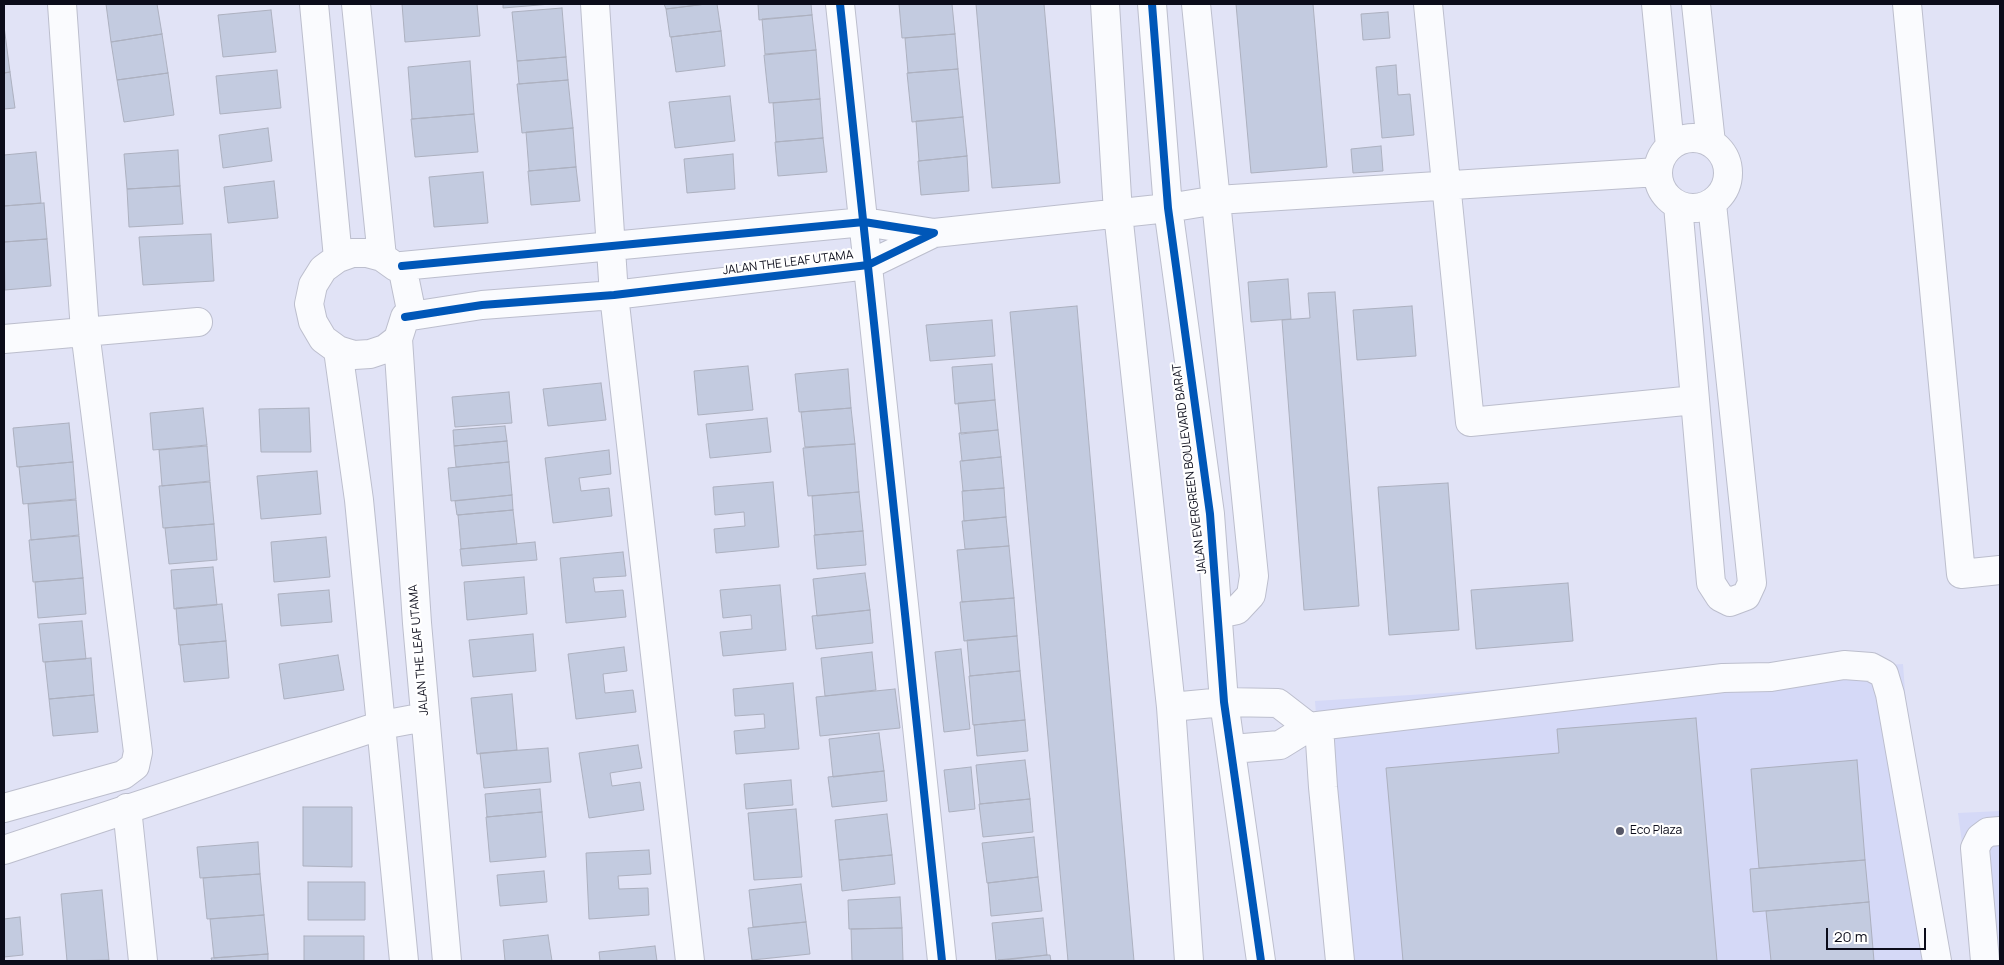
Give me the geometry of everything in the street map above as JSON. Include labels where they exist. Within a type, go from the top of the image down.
[{"type":"street","points":[[4,808],[123,775],[136,766],[138,752],[85,331],[62,4]]},
{"type":"street","points":[[314,4],[338,258]]},
{"type":"street","points":[[356,4],[392,262],[411,310],[401,328],[385,349],[370,354],[354,355],[338,350],[323,338],[313,322],[309,304],[313,285],[323,269],[338,258],[352,253],[367,253],[392,262]]},
{"type":"street","points":[[594,4],[614,295],[690,961]]},
{"type":"street","points":[[840,4],[942,961]]},
{"type":"street","points":[[1105,4],[1118,213],[1171,707],[1189,961]]},
{"type":"street","name":"JALAN EVERGREEN BOULEVARD BARAT","points":[[1152,4],[1168,208],[1210,514],[1224,702],[1261,961]]},
{"type":"street","points":[[1196,4],[1254,576],[1251,595],[1237,610],[1218,614]]},
{"type":"street","points":[[1428,4],[1470,422],[1695,400]]},
{"type":"street","points":[[1656,4],[1670,146]]},
{"type":"street","points":[[1696,4],[1712,142]]},
{"type":"street","points":[[1907,4],[1961,574],[2000,570]]},
{"type":"street","points":[[1698,138],[1712,142],[1722,152],[1728,166],[1728,181],[1723,194],[1712,204],[1695,208],[1678,205],[1667,197],[1660,186],[1658,172],[1661,158],[1670,146],[1683,139],[1698,138]]},
{"type":"street","name":"JALAN THE LEAF UTAMA","points":[[392,262],[610,246],[864,222],[934,233],[1168,208],[1217,200],[1658,172]]},
{"type":"street","points":[[1678,205],[1711,583],[1720,597],[1730,602],[1746,596],[1752,583],[1712,204]]},
{"type":"street","name":"JALAN THE LEAF UTAMA","points":[[447,961],[405,474],[401,328],[482,305],[614,295],[868,264],[934,233]]},
{"type":"street","points":[[4,339],[198,322]]},
{"type":"street","points":[[338,350],[359,500],[404,961]]},
{"type":"street","points":[[1232,749],[1280,745],[1314,727],[1723,678],[1771,677],[1844,665],[1871,667],[1884,674],[1890,694],[1937,961]]},
{"type":"street","points":[[1171,707],[1224,702],[1278,703],[1314,727],[1323,787],[1340,961]]},
{"type":"street","points":[[4,850],[126,808],[382,725],[425,717]]},
{"type":"street","points":[[126,808],[143,961]]},
{"type":"street","points":[[1985,961],[1975,848],[1980,838],[1988,832],[2000,830]]},
{"type":"shaded area","name":"Eco Plaza","points":[[1903,664],[1925,961],[1334,961],[1315,701]]},
{"type":"shaded area","points":[[2000,811],[2000,961],[1978,961],[1958,813]]},
{"type":"building","points":[[106,4],[157,4],[162,34],[111,42]]},
{"type":"building","points":[[402,4],[477,4],[480,36],[405,42]]},
{"type":"building","points":[[503,4],[551,4],[503,8]]},
{"type":"building","points":[[664,4],[706,4],[666,9]]},
{"type":"building","points":[[717,4],[721,31],[670,37],[666,9]]},
{"type":"building","points":[[758,4],[811,4],[812,15],[759,20]]},
{"type":"building","points":[[899,4],[952,4],[955,34],[902,38]]},
{"type":"building","points":[[976,4],[1044,4],[1060,183],[992,188]]},
{"type":"building","points":[[1236,4],[1313,4],[1327,167],[1251,173]]},
{"type":"building","points":[[562,8],[566,57],[517,61],[512,12]]},
{"type":"building","points":[[271,10],[276,52],[223,57],[218,15]]},
{"type":"building","points":[[1388,12],[1390,38],[1363,40],[1361,14]]},
{"type":"building","points":[[812,15],[816,50],[765,54],[762,19]]},
{"type":"building","points":[[4,26],[10,72],[4,73]]},
{"type":"building","points":[[721,31],[725,66],[676,72],[671,37]]},
{"type":"building","points":[[162,34],[168,73],[117,80],[111,42]]},
{"type":"building","points":[[955,34],[958,69],[908,73],[905,38]]},
{"type":"building","points":[[816,50],[820,99],[769,103],[764,55]]},
{"type":"building","points":[[566,57],[568,80],[519,84],[517,61]]},
{"type":"building","points":[[470,61],[474,114],[412,119],[408,67]]},
{"type":"building","points":[[1396,65],[1398,95],[1410,94],[1414,135],[1382,138],[1376,67]]},
{"type":"building","points":[[958,69],[963,117],[912,122],[907,73]]},
{"type":"building","points":[[277,70],[281,108],[220,114],[216,76]]},
{"type":"building","points":[[10,72],[15,108],[4,109],[4,73]]},
{"type":"building","points":[[168,73],[174,115],[124,122],[117,80]]},
{"type":"building","points":[[568,80],[573,128],[522,133],[517,84]]},
{"type":"building","points":[[730,96],[735,141],[675,148],[669,102]]},
{"type":"building","points":[[820,99],[823,138],[776,142],[773,103]]},
{"type":"building","points":[[474,114],[478,152],[415,157],[411,119]]},
{"type":"building","points":[[963,117],[967,156],[919,161],[916,121]]},
{"type":"building","points":[[268,128],[272,161],[223,168],[219,135]]},
{"type":"building","points":[[573,128],[576,167],[529,171],[526,132]]},
{"type":"building","points":[[823,138],[827,172],[778,176],[775,142]]},
{"type":"building","points":[[1381,146],[1383,171],[1353,173],[1351,149]]},
{"type":"building","points":[[178,150],[180,186],[127,189],[124,154]]},
{"type":"building","points":[[36,152],[41,203],[4,206],[4,155]]},
{"type":"building","points":[[733,154],[735,189],[687,193],[684,159]]},
{"type":"building","points":[[967,156],[969,191],[921,195],[918,161]]},
{"type":"building","points":[[576,167],[580,201],[531,205],[528,171]]},
{"type":"building","points":[[483,172],[488,223],[434,227],[429,177]]},
{"type":"building","points":[[274,181],[278,218],[228,223],[224,187]]},
{"type":"building","points":[[180,186],[183,224],[129,227],[127,189]]},
{"type":"building","points":[[44,203],[47,239],[4,242],[4,206]]},
{"type":"building","points":[[211,234],[214,281],[143,285],[139,237]]},
{"type":"building","points":[[47,239],[51,286],[5,290],[4,242]]},
{"type":"building","points":[[1288,279],[1291,319],[1251,322],[1248,282]]},
{"type":"building","points":[[1335,292],[1359,606],[1304,610],[1282,320],[1310,318],[1308,293]]},
{"type":"building","points":[[1077,306],[1134,961],[1068,961],[1010,312]]},
{"type":"building","points":[[1412,306],[1416,356],[1357,360],[1353,310]]},
{"type":"building","points":[[992,320],[995,356],[930,361],[926,325]]},
{"type":"building","points":[[992,364],[995,400],[955,404],[952,367]]},
{"type":"building","points":[[748,366],[753,410],[698,415],[694,371]]},
{"type":"building","points":[[848,369],[851,408],[799,412],[795,374]]},
{"type":"building","points":[[601,383],[606,420],[548,426],[543,389]]},
{"type":"building","points":[[509,392],[512,423],[455,427],[452,397]]},
{"type":"building","points":[[995,400],[998,430],[961,434],[958,403]]},
{"type":"building","points":[[203,408],[207,445],[153,450],[150,413]]},
{"type":"building","points":[[309,408],[311,452],[261,452],[259,409]]},
{"type":"building","points":[[851,408],[855,444],[805,447],[801,412]]},
{"type":"building","points":[[767,418],[771,452],[710,458],[706,424]]},
{"type":"building","points":[[69,423],[73,462],[17,467],[13,428]]},
{"type":"building","points":[[505,426],[507,441],[454,446],[453,430]]},
{"type":"building","points":[[998,430],[1001,457],[962,461],[959,433]]},
{"type":"building","points":[[507,441],[509,462],[456,467],[454,446]]},
{"type":"building","points":[[855,444],[859,492],[808,496],[803,448]]},
{"type":"building","points":[[207,446],[210,481],[162,486],[159,450]]},
{"type":"building","points":[[609,450],[611,474],[579,478],[581,491],[609,488],[612,516],[553,523],[545,458]]},
{"type":"building","points":[[1001,457],[1004,488],[963,491],[960,461]]},
{"type":"building","points":[[73,462],[76,499],[23,504],[19,467]]},
{"type":"building","points":[[509,462],[512,495],[451,501],[448,468]]},
{"type":"building","points":[[317,471],[321,514],[261,519],[257,476]]},
{"type":"building","points":[[210,482],[214,524],[163,528],[159,486]]},
{"type":"building","points":[[773,482],[779,547],[716,553],[714,529],[745,526],[744,512],[715,515],[713,487]]},
{"type":"building","points":[[1448,483],[1459,630],[1389,635],[1378,487]]},
{"type":"building","points":[[1004,488],[1006,517],[964,521],[962,491]]},
{"type":"building","points":[[859,492],[863,531],[815,535],[812,496]]},
{"type":"building","points":[[512,495],[513,510],[457,515],[455,501]]},
{"type":"building","points":[[76,500],[79,535],[31,540],[28,504]]},
{"type":"building","points":[[513,510],[517,544],[461,549],[458,515]]},
{"type":"building","points":[[1006,517],[1009,546],[965,549],[962,521]]},
{"type":"building","points":[[214,524],[217,560],[169,564],[165,528]]},
{"type":"building","points":[[863,531],[866,565],[817,569],[814,535]]},
{"type":"building","points":[[79,536],[83,578],[33,582],[29,540]]},
{"type":"building","points":[[326,537],[330,577],[274,582],[271,542]]},
{"type":"building","points":[[535,542],[537,560],[462,566],[460,549]]},
{"type":"building","points":[[1009,546],[1014,598],[962,602],[957,550]]},
{"type":"building","points":[[623,552],[626,576],[593,578],[595,592],[623,590],[626,617],[566,623],[560,558]]},
{"type":"building","points":[[213,567],[217,605],[174,609],[171,570]]},
{"type":"building","points":[[865,573],[870,610],[817,616],[813,579]]},
{"type":"building","points":[[524,577],[527,614],[467,620],[464,582]]},
{"type":"building","points":[[83,578],[86,614],[38,618],[35,582]]},
{"type":"building","points":[[1568,583],[1573,641],[1476,649],[1471,590]]},
{"type":"building","points":[[780,585],[786,650],[723,656],[720,632],[752,629],[751,615],[723,618],[720,590]]},
{"type":"building","points":[[329,590],[332,622],[281,626],[278,594]]},
{"type":"building","points":[[1014,598],[1017,636],[964,641],[960,602]]},
{"type":"building","points":[[222,604],[226,641],[179,645],[176,608]]},
{"type":"building","points":[[870,610],[873,643],[816,649],[812,616]]},
{"type":"building","points":[[82,621],[86,659],[43,662],[39,624]]},
{"type":"building","points":[[533,634],[536,671],[473,677],[469,640]]},
{"type":"building","points":[[1017,636],[1020,671],[970,676],[967,640]]},
{"type":"building","points":[[226,641],[229,678],[184,682],[180,645]]},
{"type":"building","points":[[624,647],[627,671],[603,674],[605,693],[633,690],[636,712],[576,719],[568,654]]},
{"type":"building","points":[[961,649],[970,729],[944,732],[935,652]]},
{"type":"building","points":[[872,652],[876,690],[825,696],[821,658]]},
{"type":"building","points":[[338,655],[344,690],[284,699],[279,664]]},
{"type":"building","points":[[91,658],[94,695],[49,699],[45,662]]},
{"type":"building","points":[[1020,671],[1025,720],[973,725],[969,676]]},
{"type":"building","points":[[793,683],[799,749],[736,754],[734,731],[765,728],[764,714],[735,716],[733,689]]},
{"type":"building","points":[[895,689],[900,728],[820,736],[816,697]]},
{"type":"building","points":[[512,694],[517,750],[477,754],[471,698]]},
{"type":"building","points":[[94,695],[98,732],[53,736],[49,699]]},
{"type":"building","points":[[1696,718],[1717,961],[1403,961],[1386,768],[1559,753],[1557,729]]},
{"type":"building","points":[[1025,720],[1028,751],[977,756],[974,725]]},
{"type":"building","points":[[879,733],[884,771],[833,777],[829,739]]},
{"type":"building","points":[[638,745],[642,768],[610,773],[612,786],[640,782],[644,810],[589,818],[579,753]]},
{"type":"building","points":[[548,748],[551,782],[484,788],[480,753]]},
{"type":"building","points":[[1025,760],[1030,799],[980,804],[976,765]]},
{"type":"building","points":[[1857,760],[1865,860],[1759,868],[1751,769]]},
{"type":"building","points":[[971,767],[975,809],[949,812],[944,770]]},
{"type":"building","points":[[884,771],[887,801],[832,807],[828,777]]},
{"type":"building","points":[[791,780],[793,805],[746,809],[744,784]]},
{"type":"building","points":[[540,789],[542,812],[487,817],[485,794]]},
{"type":"building","points":[[1030,799],[1033,832],[983,837],[979,804]]},
{"type":"building","points":[[303,807],[352,807],[352,867],[303,866]]},
{"type":"building","points":[[796,809],[802,877],[754,880],[748,813]]},
{"type":"building","points":[[542,812],[546,857],[490,862],[486,817]]},
{"type":"building","points":[[887,814],[892,855],[839,860],[835,820]]},
{"type":"building","points":[[1034,837],[1038,877],[987,883],[982,843]]},
{"type":"building","points":[[258,842],[260,874],[200,878],[197,847]]},
{"type":"building","points":[[649,850],[651,874],[618,876],[619,889],[648,888],[649,915],[589,919],[586,853]]},
{"type":"building","points":[[892,855],[895,884],[842,891],[839,860]]},
{"type":"building","points":[[1865,860],[1869,902],[1753,912],[1750,869]]},
{"type":"building","points":[[544,871],[547,902],[500,906],[497,875]]},
{"type":"building","points":[[260,874],[264,915],[207,919],[203,878]]},
{"type":"building","points":[[1038,877],[1042,911],[991,916],[988,883]]},
{"type":"building","points":[[308,882],[365,882],[365,920],[308,920]]},
{"type":"building","points":[[801,884],[806,922],[753,927],[749,890]]},
{"type":"building","points":[[102,890],[109,960],[67,961],[61,894]]},
{"type":"building","points":[[900,897],[902,928],[849,929],[848,900]]},
{"type":"building","points":[[1869,902],[1874,961],[1771,961],[1766,911]]},
{"type":"building","points":[[264,915],[268,954],[214,958],[210,919]]},
{"type":"building","points":[[20,917],[23,955],[4,957],[4,919]]},
{"type":"building","points":[[1043,918],[1047,955],[996,961],[992,923]]},
{"type":"building","points":[[806,922],[810,954],[752,960],[748,928]]},
{"type":"building","points":[[902,928],[903,961],[852,961],[851,929]]},
{"type":"building","points":[[548,935],[552,961],[505,961],[503,940]]},
{"type":"building","points":[[304,936],[364,936],[364,961],[304,961]]},
{"type":"building","points":[[655,946],[657,961],[600,961],[599,952]]},
{"type":"building","points":[[268,954],[268,961],[212,961],[211,958]]},
{"type":"building","points":[[1050,955],[1051,961],[998,960]]},
{"type":"cycle path","points":[[840,4],[942,961]]},
{"type":"cycle path","points":[[1152,4],[1168,208],[1210,514],[1224,702],[1261,961]]},
{"type":"cycle path","points":[[402,266],[864,222],[934,233],[868,265],[614,295],[482,305],[405,317]]},
{"type":"place","name":"Eco Plaza","points":[[1620,831]]}]
